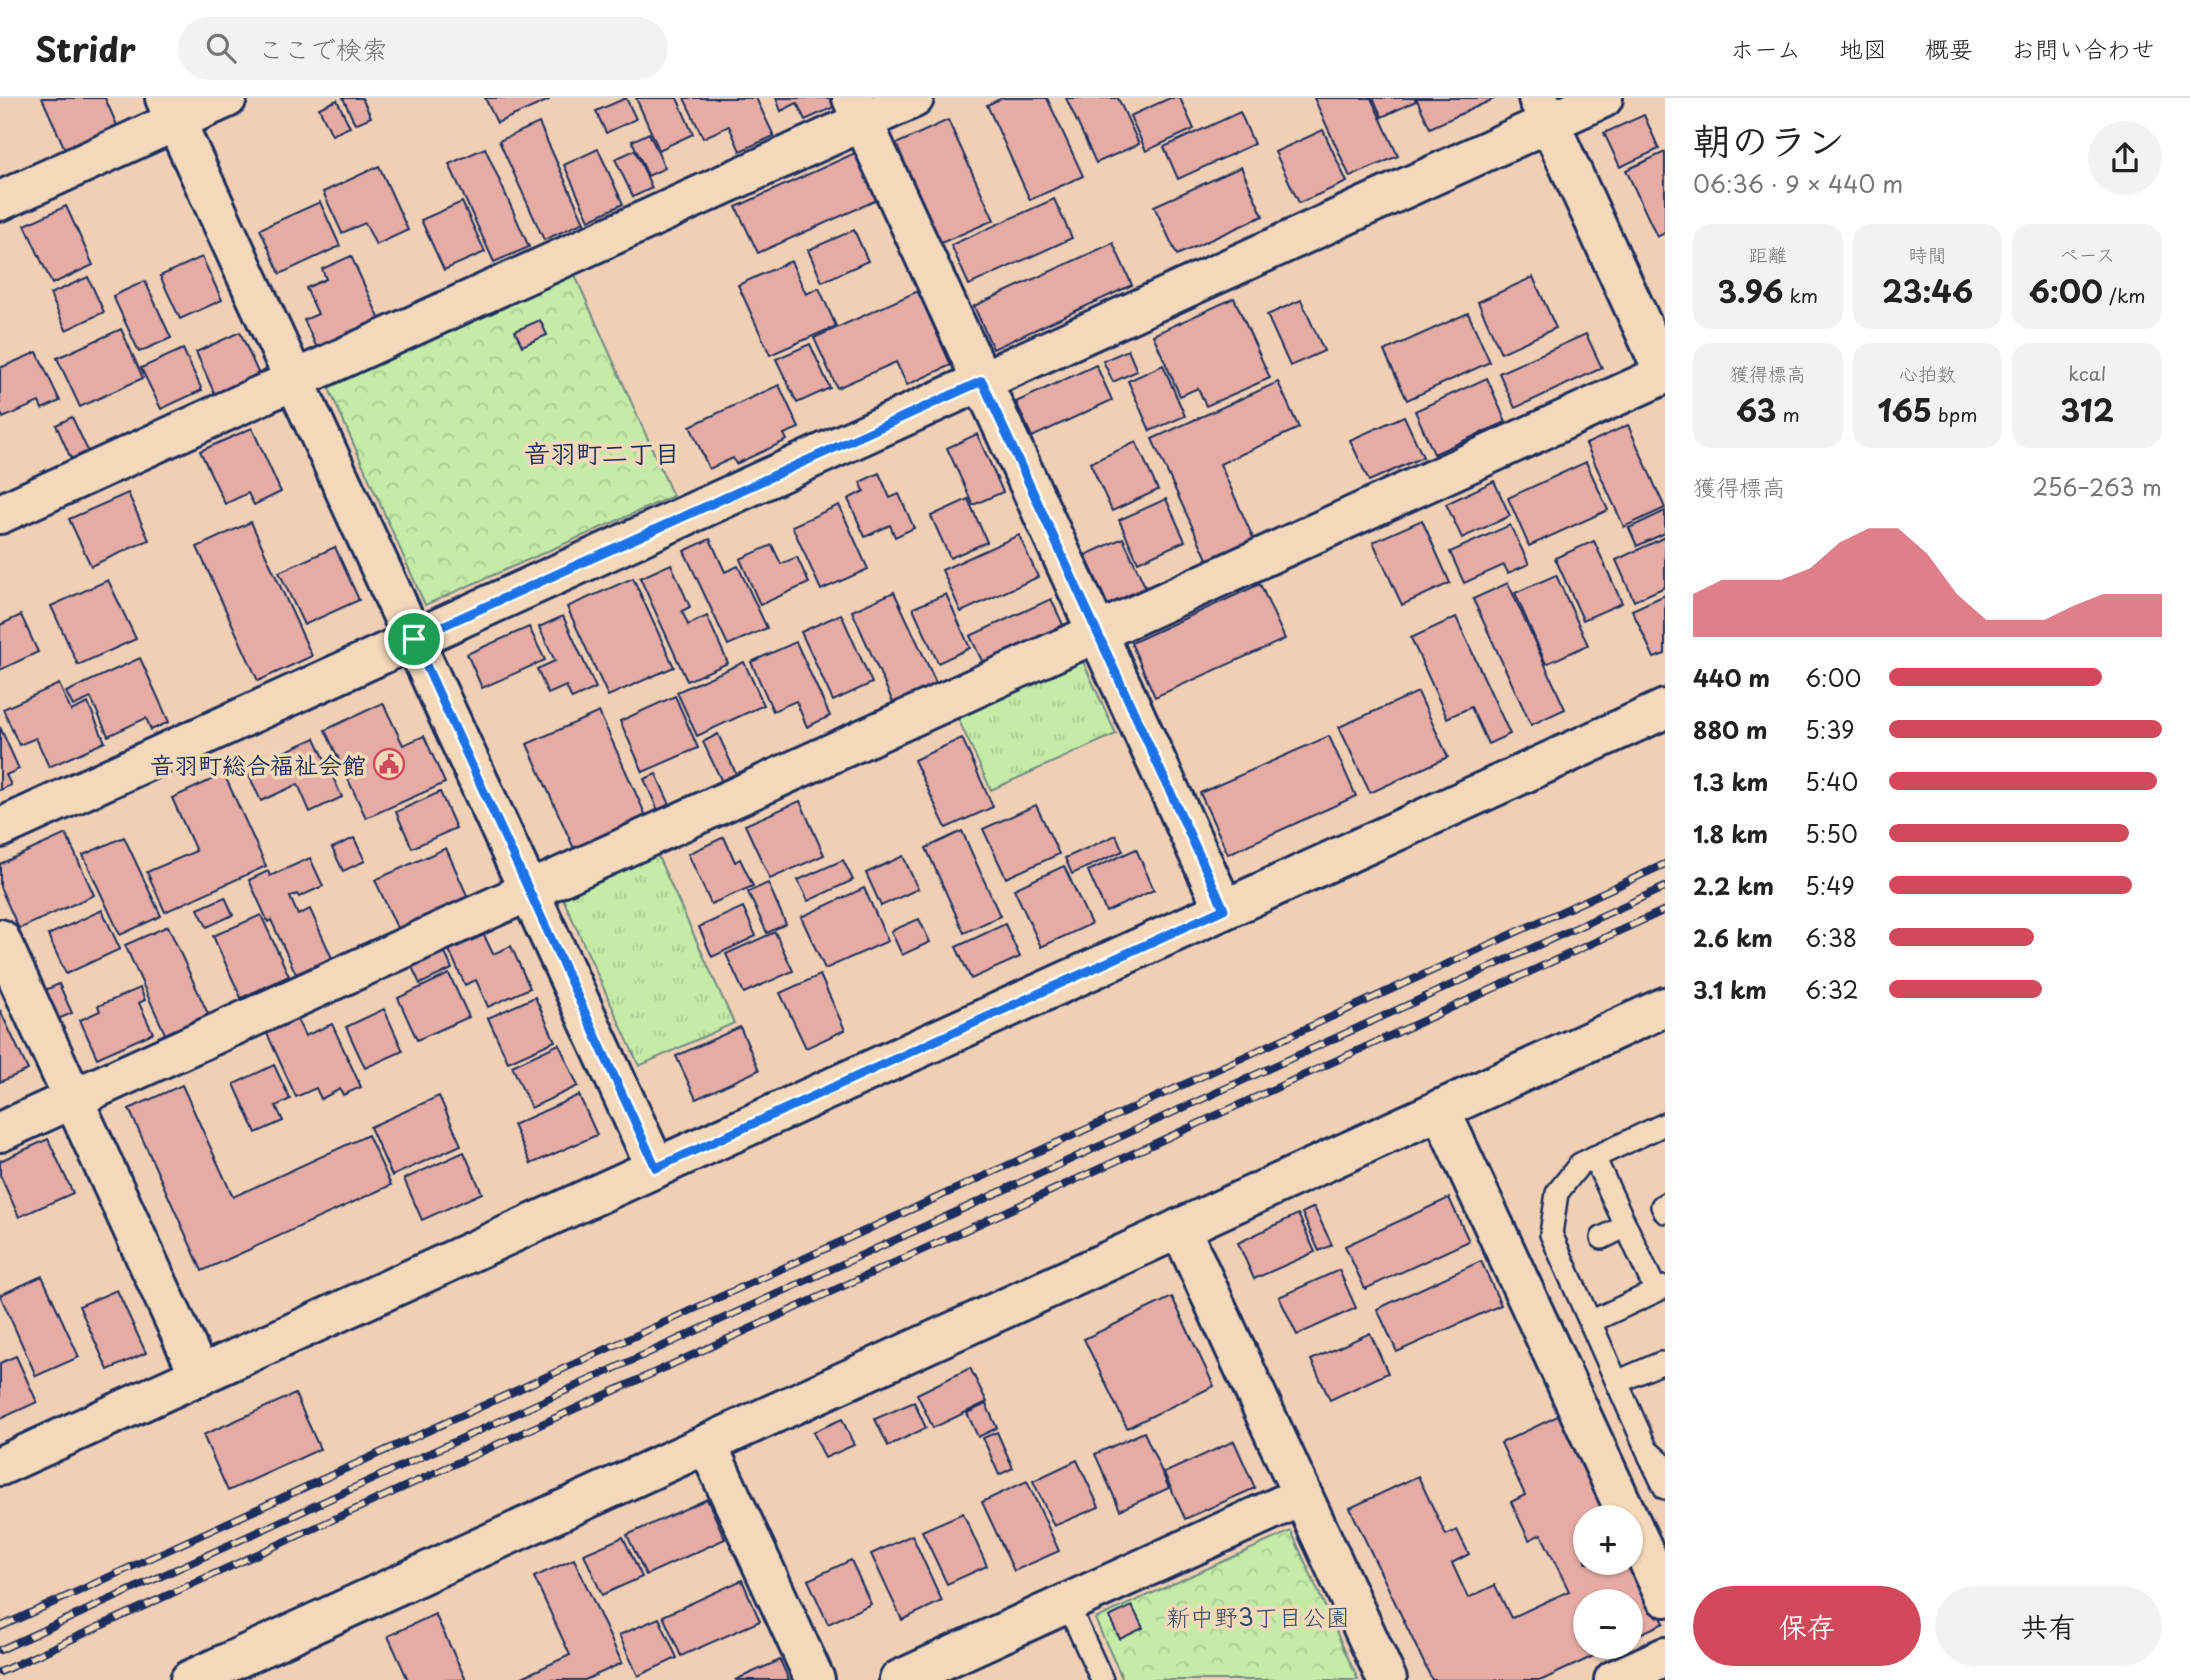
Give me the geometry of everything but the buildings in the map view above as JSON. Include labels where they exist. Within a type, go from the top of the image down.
[{"type":"street","points":[[0,201],[171,110],[228,98]]},
{"type":"street","points":[[0,514],[295,380],[857,110],[914,98]]},
{"type":"street","points":[[0,828],[982,381],[1543,110],[1603,98]]},
{"type":"street","points":[[171,110],[656,1168]]},
{"type":"street","points":[[857,110],[1224,909]]},
{"type":"street","points":[[0,1132],[1665,374],[1543,110]]},
{"type":"street","points":[[0,1466],[1665,709]]},
{"type":"street","points":[[0,939],[200,1376]]},
{"type":"street","points":[[190,1680],[1665,1007]]},
{"type":"street","points":[[1440,1109],[1622,1505]]},
{"type":"street","points":[[1180,1228],[1387,1680]]},
{"type":"street","points":[[707,1444],[815,1680]]},
{"type":"street","points":[[898,1680],[1303,1496]]},
{"type":"street","points":[[1643,1549],[1665,1597]]},
{"type":"street","points":[[1614,1680],[1665,1657]]},
{"type":"lane","points":[[1665,1124],[1580,1164],[1558,1193],[1551,1234],[1665,1488]]},
{"type":"lane","points":[[1590,1322],[1661,1289],[1626,1226],[1594,1157]]},
{"type":"lane","points":[[1665,1205],[1662,1206],[1665,1212]]},
{"type":"lane","points":[[1602,1238],[1626,1226]]},
{"type":"lane","points":[[1617,1382],[1661,1363],[1665,1364]]},
{"type":"lane","points":[[1647,1450],[1665,1466]]},
{"type":"lane","points":[[1067,1603],[1102,1680]]},
{"type":"green space","points":[[574,273],[673,496],[425,605],[326,382]]},
{"type":"green space","points":[[1081,657],[1116,734],[991,790],[956,714]]},
{"type":"green space","points":[[655,850],[734,1023],[639,1066],[560,892]]},
{"type":"green space","name":"新中野3丁目公園","points":[[1291,1531],[1358,1680],[1123,1680],[1095,1619]]},
{"type":"railway","points":[[0,1627],[1665,864]]},
{"type":"railway","points":[[0,1650],[1665,887]]},
{"type":"railway","points":[[0,1672],[1665,910]]},
{"type":"place","name":"音羽町総合福祉会館","points":[[389,764]]},
{"type":"district","name":"音羽町二丁目","points":[[602,452]]},
{"type":"route","points":[[982,381],[1224,909],[656,1168],[414,639],[982,381]]}]
